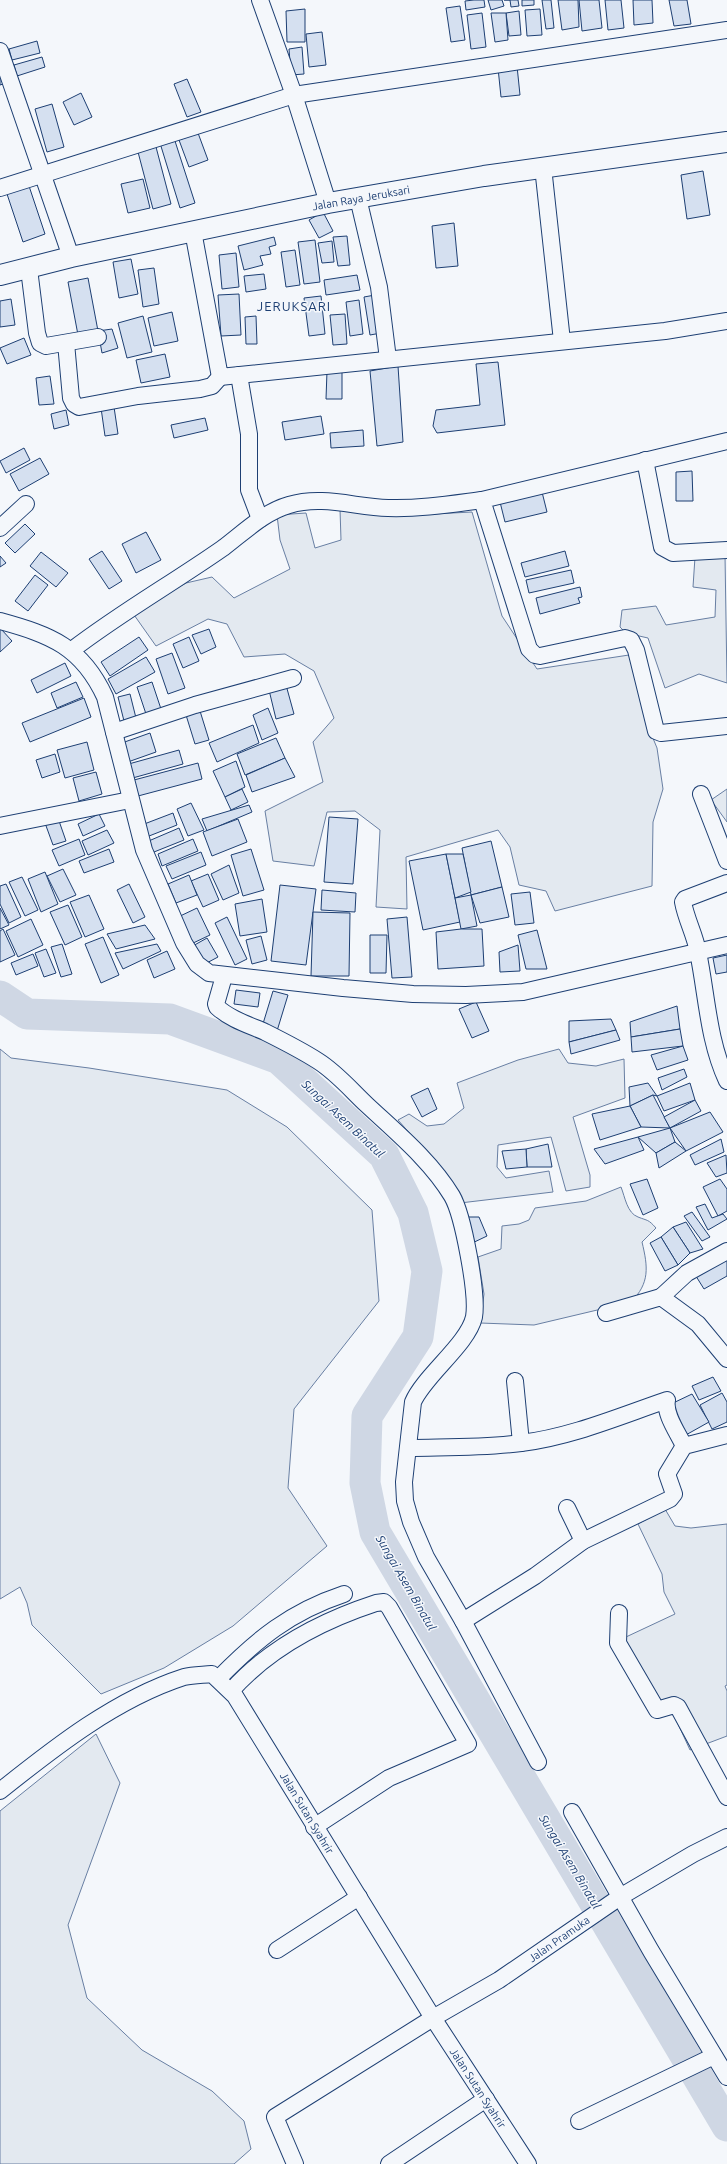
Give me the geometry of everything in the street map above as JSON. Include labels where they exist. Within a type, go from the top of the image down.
[{"type":"street","points":[[260,0],[294,95],[328,203]]},
{"type":"street","points":[[0,188],[294,95],[727,30]]},
{"type":"street","points":[[0,51],[71,257]]},
{"type":"street","name":"Jalan Raya Jeruksari","points":[[0,275],[29,269],[71,257],[328,203],[544,167],[727,142]]},
{"type":"street","points":[[544,167],[562,341]]},
{"type":"street","points":[[358,198],[379,286],[388,359]]},
{"type":"street","points":[[193,231],[220,377]]},
{"type":"street","points":[[29,269],[37,333],[40,343],[46,346],[98,337]]},
{"type":"street","points":[[66,343],[71,398],[74,404],[79,407],[138,396],[200,389],[212,386],[220,377],[665,331],[727,321]]},
{"type":"street","points":[[239,375],[249,434],[249,490],[260,519]]},
{"type":"street","points":[[72,650],[98,630],[223,548],[260,519],[288,505],[312,501],[351,502],[387,508],[429,507],[482,500],[727,441]]},
{"type":"street","points":[[645,460],[662,547],[673,553],[727,550]]},
{"type":"street","points":[[482,500],[528,649],[534,654],[540,656],[625,638],[631,640],[636,650],[656,731],[661,733],[727,726]]},
{"type":"street","points":[[0,528],[26,504]]},
{"type":"street","points":[[0,621],[40,632],[72,650],[88,667],[98,681],[105,697],[130,800],[144,850],[184,943],[197,964],[204,970],[224,976],[413,994],[466,995],[522,992],[727,945]]},
{"type":"street","points":[[114,732],[195,706],[293,678]]},
{"type":"street","points":[[701,794],[727,861]]},
{"type":"street","points":[[0,826],[130,800]]},
{"type":"street","points":[[727,883],[684,900],[698,951],[713,1042],[727,1081]]},
{"type":"street","points":[[224,976],[216,1004],[217,1007],[239,1020],[294,1046],[340,1078],[428,1164],[457,1205],[473,1275],[476,1298],[474,1317],[470,1328],[438,1371],[417,1392],[413,1402],[404,1482],[405,1501],[410,1522],[426,1557],[463,1621],[538,1762]]},
{"type":"street","points":[[606,1313],[661,1297],[687,1273],[727,1251]]},
{"type":"street","points":[[661,1297],[698,1324],[727,1359]]},
{"type":"street","points":[[515,1381],[521,1443]]},
{"type":"street","points":[[409,1448],[521,1443],[586,1428],[667,1400],[667,1410],[684,1446]]},
{"type":"street","points":[[463,1621],[535,1576],[583,1541],[674,1496],[667,1474],[684,1446],[727,1435]]},
{"type":"street","points":[[567,1508],[583,1541]]},
{"type":"street","points":[[0,1791],[91,1724],[130,1701],[157,1688],[186,1677],[212,1674],[218,1679],[243,1654],[283,1622],[319,1602],[344,1594]]},
{"type":"street","points":[[233,1693],[266,1658],[304,1633],[376,1603],[384,1602],[388,1606],[468,1744],[389,1778],[314,1827]]},
{"type":"street","points":[[619,1613],[617,1637],[621,1649],[657,1710],[674,1705],[678,1707],[727,1797]]},
{"type":"street","name":"Jalan Sutan Syahrir","points":[[218,1679],[233,1693],[314,1827],[433,2018],[528,2164]]},
{"type":"street","points":[[572,1812],[618,1898],[713,2057],[727,2077]]},
{"type":"street","name":"Jalan Pramuka","points":[[295,2164],[280,2115],[433,2018],[499,1980],[618,1898],[693,1854],[727,1837]]},
{"type":"street","points":[[277,1950],[359,1897]]},
{"type":"street","points":[[579,2121],[713,2057]]},
{"type":"street","points":[[389,2164],[486,2099]]},
{"type":"shaded area","points":[[340,509],[433,514],[472,512],[502,616],[537,669],[629,655],[648,726],[657,748],[663,789],[653,822],[652,886],[555,911],[546,891],[519,885],[510,847],[498,830],[406,857],[407,909],[376,907],[380,830],[355,811],[327,812],[314,866],[273,861],[265,811],[323,782],[313,742],[334,718],[314,671],[285,654],[244,657],[227,624],[208,619],[156,646],[132,612],[186,583],[212,577],[234,598],[290,569],[280,540],[277,515],[306,513],[315,548],[341,540]]},
{"type":"shaded area","points":[[725,555],[727,683],[699,674],[665,688],[648,638],[626,633],[620,627],[622,610],[656,606],[666,625],[715,617],[716,590],[693,587],[695,557]]},
{"type":"shaded area","points":[[727,789],[727,822],[711,800]]},
{"type":"shaded area","points":[[0,1049],[11,1058],[89,1068],[227,1090],[287,1127],[372,1210],[379,1301],[294,1409],[288,1488],[327,1546],[233,1626],[164,1668],[101,1694],[32,1625],[27,1603],[20,1587],[0,1599]]},
{"type":"shaded area","points":[[559,1049],[568,1063],[596,1066],[624,1059],[625,1098],[573,1117],[590,1175],[590,1187],[566,1191],[551,1137],[498,1145],[497,1167],[506,1178],[549,1171],[553,1192],[460,1203],[434,1161],[398,1120],[409,1114],[427,1126],[444,1124],[464,1108],[457,1083],[518,1060]]},
{"type":"shaded area","points":[[621,1187],[631,1212],[634,1215],[646,1220],[656,1228],[642,1242],[646,1274],[642,1288],[631,1302],[534,1325],[480,1323],[484,1294],[478,1257],[501,1249],[502,1226],[519,1224],[529,1220],[535,1208],[586,1201]]},
{"type":"shaded area","points":[[665,1509],[675,1526],[691,1528],[727,1524],[727,1685],[725,1686],[727,1691],[727,1736],[690,1750],[673,1713],[649,1709],[611,1644],[675,1614],[664,1592],[662,1574],[638,1524]]},
{"type":"shaded area","points":[[96,1734],[120,1783],[68,1925],[87,1998],[142,2050],[212,2091],[244,2121],[251,2149],[234,2164],[0,2164],[0,1811]]},
{"type":"building","points":[[484,0],[485,7],[466,10],[465,1]]},
{"type":"building","points":[[488,0],[502,0],[504,6],[491,10]]},
{"type":"building","points":[[510,0],[518,0],[519,6],[511,7]]},
{"type":"building","points":[[522,0],[534,0],[534,5],[522,6]]},
{"type":"building","points":[[542,0],[551,0],[554,28],[546,29]]},
{"type":"building","points":[[558,0],[578,0],[579,27],[562,30]]},
{"type":"building","points":[[579,0],[599,0],[602,28],[582,31]]},
{"type":"building","points":[[605,0],[621,0],[624,28],[608,30]]},
{"type":"building","points":[[633,0],[652,0],[653,23],[634,25]]},
{"type":"building","points":[[669,0],[687,0],[691,24],[674,26]]},
{"type":"building","points":[[460,6],[465,40],[451,42],[446,8]]},
{"type":"building","points":[[305,9],[305,42],[287,42],[286,11]]},
{"type":"building","points":[[540,9],[542,35],[527,36],[525,10]]},
{"type":"building","points":[[519,11],[521,35],[509,36],[506,13]]},
{"type":"building","points":[[482,13],[486,47],[471,49],[467,15]]},
{"type":"building","points":[[491,13],[506,13],[508,40],[495,42]]},
{"type":"building","points":[[322,32],[326,65],[309,67],[306,34]]},
{"type":"building","points":[[37,41],[40,53],[12,60],[9,49]]},
{"type":"building","points":[[302,47],[304,74],[291,75],[289,49]]},
{"type":"building","points":[[42,57],[45,67],[17,76],[14,65]]},
{"type":"building","points":[[517,66],[520,95],[501,97],[498,68]]},
{"type":"building","points":[[0,75],[6,83],[0,85]]},
{"type":"building","points":[[187,79],[201,112],[187,117],[174,84]]},
{"type":"building","points":[[81,93],[92,117],[74,125],[63,102]]},
{"type":"building","points":[[52,104],[64,147],[47,152],[35,109]]},
{"type":"building","points":[[198,133],[208,160],[189,167],[179,140]]},
{"type":"building","points":[[174,138],[195,203],[180,208],[160,143]]},
{"type":"building","points":[[156,147],[171,204],[153,209],[138,152]]},
{"type":"building","points":[[703,171],[710,215],[687,219],[681,175]]},
{"type":"building","points":[[143,179],[150,208],[128,213],[121,184]]},
{"type":"building","points":[[28,183],[45,234],[23,242],[6,191]]},
{"type":"building","points":[[323,212],[333,231],[319,238],[309,220]]},
{"type":"building","points":[[454,223],[458,266],[436,268],[432,226]]},
{"type":"building","points":[[347,236],[350,265],[338,266],[333,237]]},
{"type":"building","points":[[274,237],[276,245],[269,247],[271,254],[260,256],[263,265],[244,270],[238,246]]},
{"type":"building","points":[[315,240],[320,282],[304,284],[298,242]]},
{"type":"building","points":[[332,241],[334,262],[322,263],[318,243]]},
{"type":"building","points":[[295,250],[300,285],[286,287],[281,252]]},
{"type":"building","points":[[236,253],[239,287],[222,289],[219,255]]},
{"type":"building","points":[[131,259],[138,294],[119,298],[113,262]]},
{"type":"building","points":[[154,268],[159,304],[143,307],[138,270]]},
{"type":"building","points":[[264,274],[266,289],[246,292],[244,276]]},
{"type":"building","points":[[357,275],[360,290],[326,295],[324,280]]},
{"type":"building","points":[[88,278],[98,331],[78,335],[68,282]]},
{"type":"building","points":[[239,294],[241,335],[221,336],[218,295]]},
{"type":"building","points":[[375,295],[381,333],[370,335],[364,297]]},
{"type":"building","points":[[321,296],[325,334],[309,336],[304,298]]},
{"type":"building","points":[[11,299],[15,325],[0,327],[0,301]]},
{"type":"building","points":[[359,300],[363,334],[350,336],[346,302]]},
{"type":"building","points":[[172,312],[178,341],[154,346],[148,318]]},
{"type":"building","points":[[345,314],[347,344],[333,345],[330,315]]},
{"type":"building","points":[[143,316],[152,352],[127,358],[118,323]]},
{"type":"building","points":[[256,316],[257,344],[246,344],[245,317]]},
{"type":"building","points":[[112,329],[118,348],[102,353],[98,331]]},
{"type":"building","points":[[24,338],[31,355],[7,364],[0,348]]},
{"type":"building","points":[[165,354],[170,377],[141,383],[136,360]]},
{"type":"building","points":[[498,362],[505,425],[437,433],[433,426],[436,410],[480,405],[476,364]]},
{"type":"building","points":[[398,366],[403,442],[377,446],[370,371]]},
{"type":"building","points":[[327,371],[342,371],[342,399],[326,399]]},
{"type":"building","points":[[50,376],[54,404],[39,405],[36,378]]},
{"type":"building","points":[[114,407],[118,434],[105,436],[101,408]]},
{"type":"building","points":[[66,410],[69,425],[54,429],[51,414]]},
{"type":"building","points":[[321,416],[324,434],[285,440],[282,422]]},
{"type":"building","points":[[205,418],[208,430],[174,438],[171,425]]},
{"type":"building","points":[[363,430],[364,446],[331,448],[330,433]]},
{"type":"building","points":[[24,448],[30,460],[6,473],[0,461]]},
{"type":"building","points":[[40,458],[49,474],[19,491],[10,474]]},
{"type":"building","points":[[692,471],[693,501],[676,501],[676,472]]},
{"type":"building","points":[[542,492],[547,512],[505,522],[500,502]]},
{"type":"building","points":[[25,524],[35,534],[15,553],[5,543]]},
{"type":"building","points":[[146,532],[161,560],[136,573],[122,544]]},
{"type":"building","points":[[102,551],[122,581],[109,589],[89,559]]},
{"type":"building","points":[[565,551],[569,566],[525,577],[521,563]]},
{"type":"building","points":[[41,552],[68,573],[56,587],[30,566]]},
{"type":"building","points":[[0,556],[6,563],[0,567]]},
{"type":"building","points":[[571,570],[574,583],[529,593],[526,580]]},
{"type":"building","points":[[35,575],[48,585],[28,611],[15,601]]},
{"type":"building","points":[[580,587],[582,597],[578,598],[580,603],[540,614],[536,598]]},
{"type":"building","points":[[1,629],[12,641],[0,652],[0,630]]},
{"type":"building","points":[[209,629],[216,647],[201,654],[192,635]]},
{"type":"building","points":[[139,637],[148,650],[110,676],[101,662]]},
{"type":"building","points":[[189,637],[199,661],[183,668],[173,644]]},
{"type":"building","points":[[172,653],[185,688],[168,694],[156,659]]},
{"type":"building","points":[[146,657],[155,672],[116,694],[108,679]]},
{"type":"building","points":[[65,663],[71,676],[37,693],[31,680]]},
{"type":"building","points":[[76,682],[83,697],[57,708],[51,693]]},
{"type":"building","points":[[152,682],[161,709],[146,714],[137,687]]},
{"type":"building","points":[[286,685],[294,714],[276,719],[269,690]]},
{"type":"building","points":[[130,694],[136,718],[124,721],[118,697]]},
{"type":"building","points":[[84,698],[91,717],[30,742],[22,723]]},
{"type":"building","points":[[268,708],[278,733],[262,740],[253,715]]},
{"type":"building","points":[[200,711],[209,740],[195,744],[186,715]]},
{"type":"building","points":[[253,725],[259,743],[217,762],[209,743]]},
{"type":"building","points":[[150,733],[156,752],[125,763],[119,744]]},
{"type":"building","points":[[276,738],[285,758],[245,775],[237,754]]},
{"type":"building","points":[[87,742],[94,770],[65,778],[57,750]]},
{"type":"building","points":[[179,750],[183,764],[129,779],[125,765]]},
{"type":"building","points":[[55,754],[60,772],[42,778],[36,760]]},
{"type":"building","points":[[285,758],[295,777],[252,792],[246,775]]},
{"type":"building","points":[[236,761],[245,787],[225,797],[213,771]]},
{"type":"building","points":[[198,763],[202,779],[138,796],[134,780]]},
{"type":"building","points":[[96,772],[102,794],[79,801],[73,778]]},
{"type":"building","points":[[242,789],[248,802],[231,810],[225,797]]},
{"type":"building","points":[[191,803],[204,830],[188,836],[177,809]]},
{"type":"building","points":[[249,805],[252,812],[207,831],[202,819]]},
{"type":"building","points":[[173,813],[177,825],[144,838],[139,826]]},
{"type":"building","points":[[99,814],[105,826],[83,836],[78,824]]},
{"type":"building","points":[[329,817],[358,819],[353,884],[324,882]]},
{"type":"building","points":[[58,818],[66,841],[53,845],[45,823]]},
{"type":"building","points":[[238,819],[247,842],[212,856],[203,832]]},
{"type":"building","points":[[179,828],[184,840],[149,854],[144,843]]},
{"type":"building","points":[[107,830],[114,843],[88,855],[82,841]]},
{"type":"building","points":[[79,839],[85,855],[59,866],[52,850]]},
{"type":"building","points":[[193,839],[198,851],[162,866],[158,854]]},
{"type":"building","points":[[491,841],[502,887],[471,895],[462,848]]},
{"type":"building","points":[[109,849],[114,862],[84,873],[79,861]]},
{"type":"building","points":[[251,849],[264,890],[243,896],[231,855]]},
{"type":"building","points":[[201,852],[206,865],[172,879],[166,866]]},
{"type":"building","points":[[446,854],[460,922],[423,930],[409,861]]},
{"type":"building","points":[[446,854],[463,854],[471,892],[455,898]]},
{"type":"building","points":[[229,865],[239,893],[223,900],[211,874]]},
{"type":"building","points":[[63,869],[76,895],[60,902],[47,876]]},
{"type":"building","points":[[45,872],[58,904],[41,912],[28,879]]},
{"type":"building","points":[[208,874],[219,900],[203,907],[191,881]]},
{"type":"building","points":[[189,875],[197,895],[176,903],[168,884]]},
{"type":"building","points":[[22,877],[38,910],[25,916],[9,882]]},
{"type":"building","points":[[6,884],[21,917],[9,923],[0,904],[0,886]]},
{"type":"building","points":[[129,884],[145,917],[133,923],[117,890]]},
{"type":"building","points":[[280,885],[316,889],[306,965],[271,961]]},
{"type":"building","points":[[502,887],[509,917],[480,923],[471,895]]},
{"type":"building","points":[[322,890],[356,893],[355,912],[321,910]]},
{"type":"building","points":[[530,892],[534,923],[515,925],[511,894]]},
{"type":"building","points":[[89,895],[104,929],[85,937],[70,902]]},
{"type":"building","points":[[471,895],[477,926],[461,929],[455,898]]},
{"type":"building","points":[[262,899],[267,932],[240,936],[235,904]]},
{"type":"building","points":[[68,905],[82,937],[65,945],[50,912]]},
{"type":"building","points":[[0,908],[9,925],[0,929]]},
{"type":"building","points":[[197,908],[210,935],[189,945],[176,918]]},
{"type":"building","points":[[313,912],[350,913],[349,976],[311,976]]},
{"type":"building","points":[[227,917],[247,959],[235,965],[215,923]]},
{"type":"building","points":[[407,917],[412,977],[392,978],[387,919]]},
{"type":"building","points":[[31,919],[43,945],[18,957],[6,931]]},
{"type":"building","points":[[145,925],[155,939],[116,949],[107,934]]},
{"type":"building","points":[[3,929],[15,955],[0,962],[0,931]]},
{"type":"building","points":[[461,929],[482,929],[484,966],[438,969],[436,932]]},
{"type":"building","points":[[537,930],[547,969],[526,969],[518,935]]},
{"type":"building","points":[[370,935],[387,935],[386,973],[370,973]]},
{"type":"building","points":[[261,936],[267,960],[252,964],[246,940]]},
{"type":"building","points":[[103,937],[119,975],[101,983],[85,944]]},
{"type":"building","points":[[207,938],[218,957],[201,966],[191,947]]},
{"type":"building","points":[[62,944],[72,974],[61,977],[51,947]]},
{"type":"building","points":[[157,944],[161,951],[123,969],[115,953]]},
{"type":"building","points":[[518,945],[520,971],[500,972],[499,952]]},
{"type":"building","points":[[46,949],[56,973],[44,977],[35,953]]},
{"type":"building","points":[[167,951],[175,969],[154,978],[147,960]]},
{"type":"building","points":[[33,954],[38,966],[16,975],[11,963]]},
{"type":"building","points":[[727,955],[727,972],[716,974],[713,958]]},
{"type":"building","points":[[236,990],[260,993],[258,1007],[234,1004]]},
{"type":"building","points":[[273,991],[288,995],[277,1031],[262,1027]]},
{"type":"building","points":[[476,1002],[489,1031],[472,1038],[459,1009]]},
{"type":"building","points":[[677,1006],[680,1029],[631,1037],[630,1022]]},
{"type":"building","points":[[611,1019],[616,1030],[569,1042],[569,1021]]},
{"type":"building","points":[[680,1029],[683,1046],[632,1052],[631,1037]]},
{"type":"building","points":[[616,1030],[620,1040],[571,1054],[569,1042]]},
{"type":"building","points":[[683,1046],[688,1060],[657,1070],[651,1055]]},
{"type":"building","points":[[684,1069],[687,1077],[662,1090],[658,1078]]},
{"type":"building","points":[[648,1083],[657,1096],[653,1095],[630,1106],[629,1087]]},
{"type":"building","points":[[690,1083],[695,1100],[664,1111],[657,1096]]},
{"type":"building","points":[[428,1088],[437,1109],[422,1117],[411,1096]]},
{"type":"building","points":[[653,1095],[670,1128],[641,1127],[630,1106]]},
{"type":"building","points":[[695,1100],[701,1111],[670,1128],[664,1117]]},
{"type":"building","points":[[630,1106],[641,1127],[600,1140],[592,1114]]},
{"type":"building","points":[[710,1112],[723,1132],[686,1151],[670,1128]]},
{"type":"building","points":[[670,1128],[675,1142],[656,1153],[638,1137]]},
{"type":"building","points":[[638,1137],[644,1150],[605,1164],[594,1149]]},
{"type":"building","points":[[721,1139],[724,1152],[695,1165],[690,1155]]},
{"type":"building","points":[[675,1142],[686,1151],[659,1168],[656,1153]]},
{"type":"building","points":[[548,1144],[552,1167],[527,1167],[526,1149]]},
{"type":"building","points":[[526,1149],[527,1167],[506,1169],[502,1151]]},
{"type":"building","points":[[726,1155],[727,1173],[716,1177],[707,1163]]},
{"type":"building","points":[[647,1179],[658,1208],[643,1215],[630,1184]]},
{"type":"building","points":[[720,1179],[727,1189],[727,1211],[718,1216],[703,1187]]},
{"type":"building","points":[[705,1204],[712,1218],[723,1214],[727,1219],[708,1230],[696,1207]]},
{"type":"building","points":[[692,1212],[710,1237],[702,1241],[684,1216]]},
{"type":"building","points":[[468,1217],[479,1217],[487,1236],[466,1246]]},
{"type":"building","points":[[686,1222],[703,1249],[690,1253],[673,1227]]},
{"type":"building","points":[[673,1227],[690,1253],[678,1265],[661,1237]]},
{"type":"building","points":[[661,1237],[678,1265],[665,1271],[650,1243]]},
{"type":"building","points":[[727,1259],[727,1276],[704,1289],[694,1273]]},
{"type":"building","points":[[713,1377],[721,1391],[699,1400],[692,1386]]},
{"type":"building","points":[[722,1393],[727,1402],[727,1422],[712,1429],[700,1405]]},
{"type":"building","points":[[692,1394],[709,1422],[684,1436],[671,1404]]},
{"type":"waterway","name":"Sungai Asem Binatul","points":[[0,996],[27,1014],[170,1019],[279,1059],[384,1155],[413,1213],[427,1271],[418,1337],[367,1416],[365,1483],[375,1532],[727,2126]]},
{"type":"district","name":"JERUKSARI","points":[[294,306]]}]
